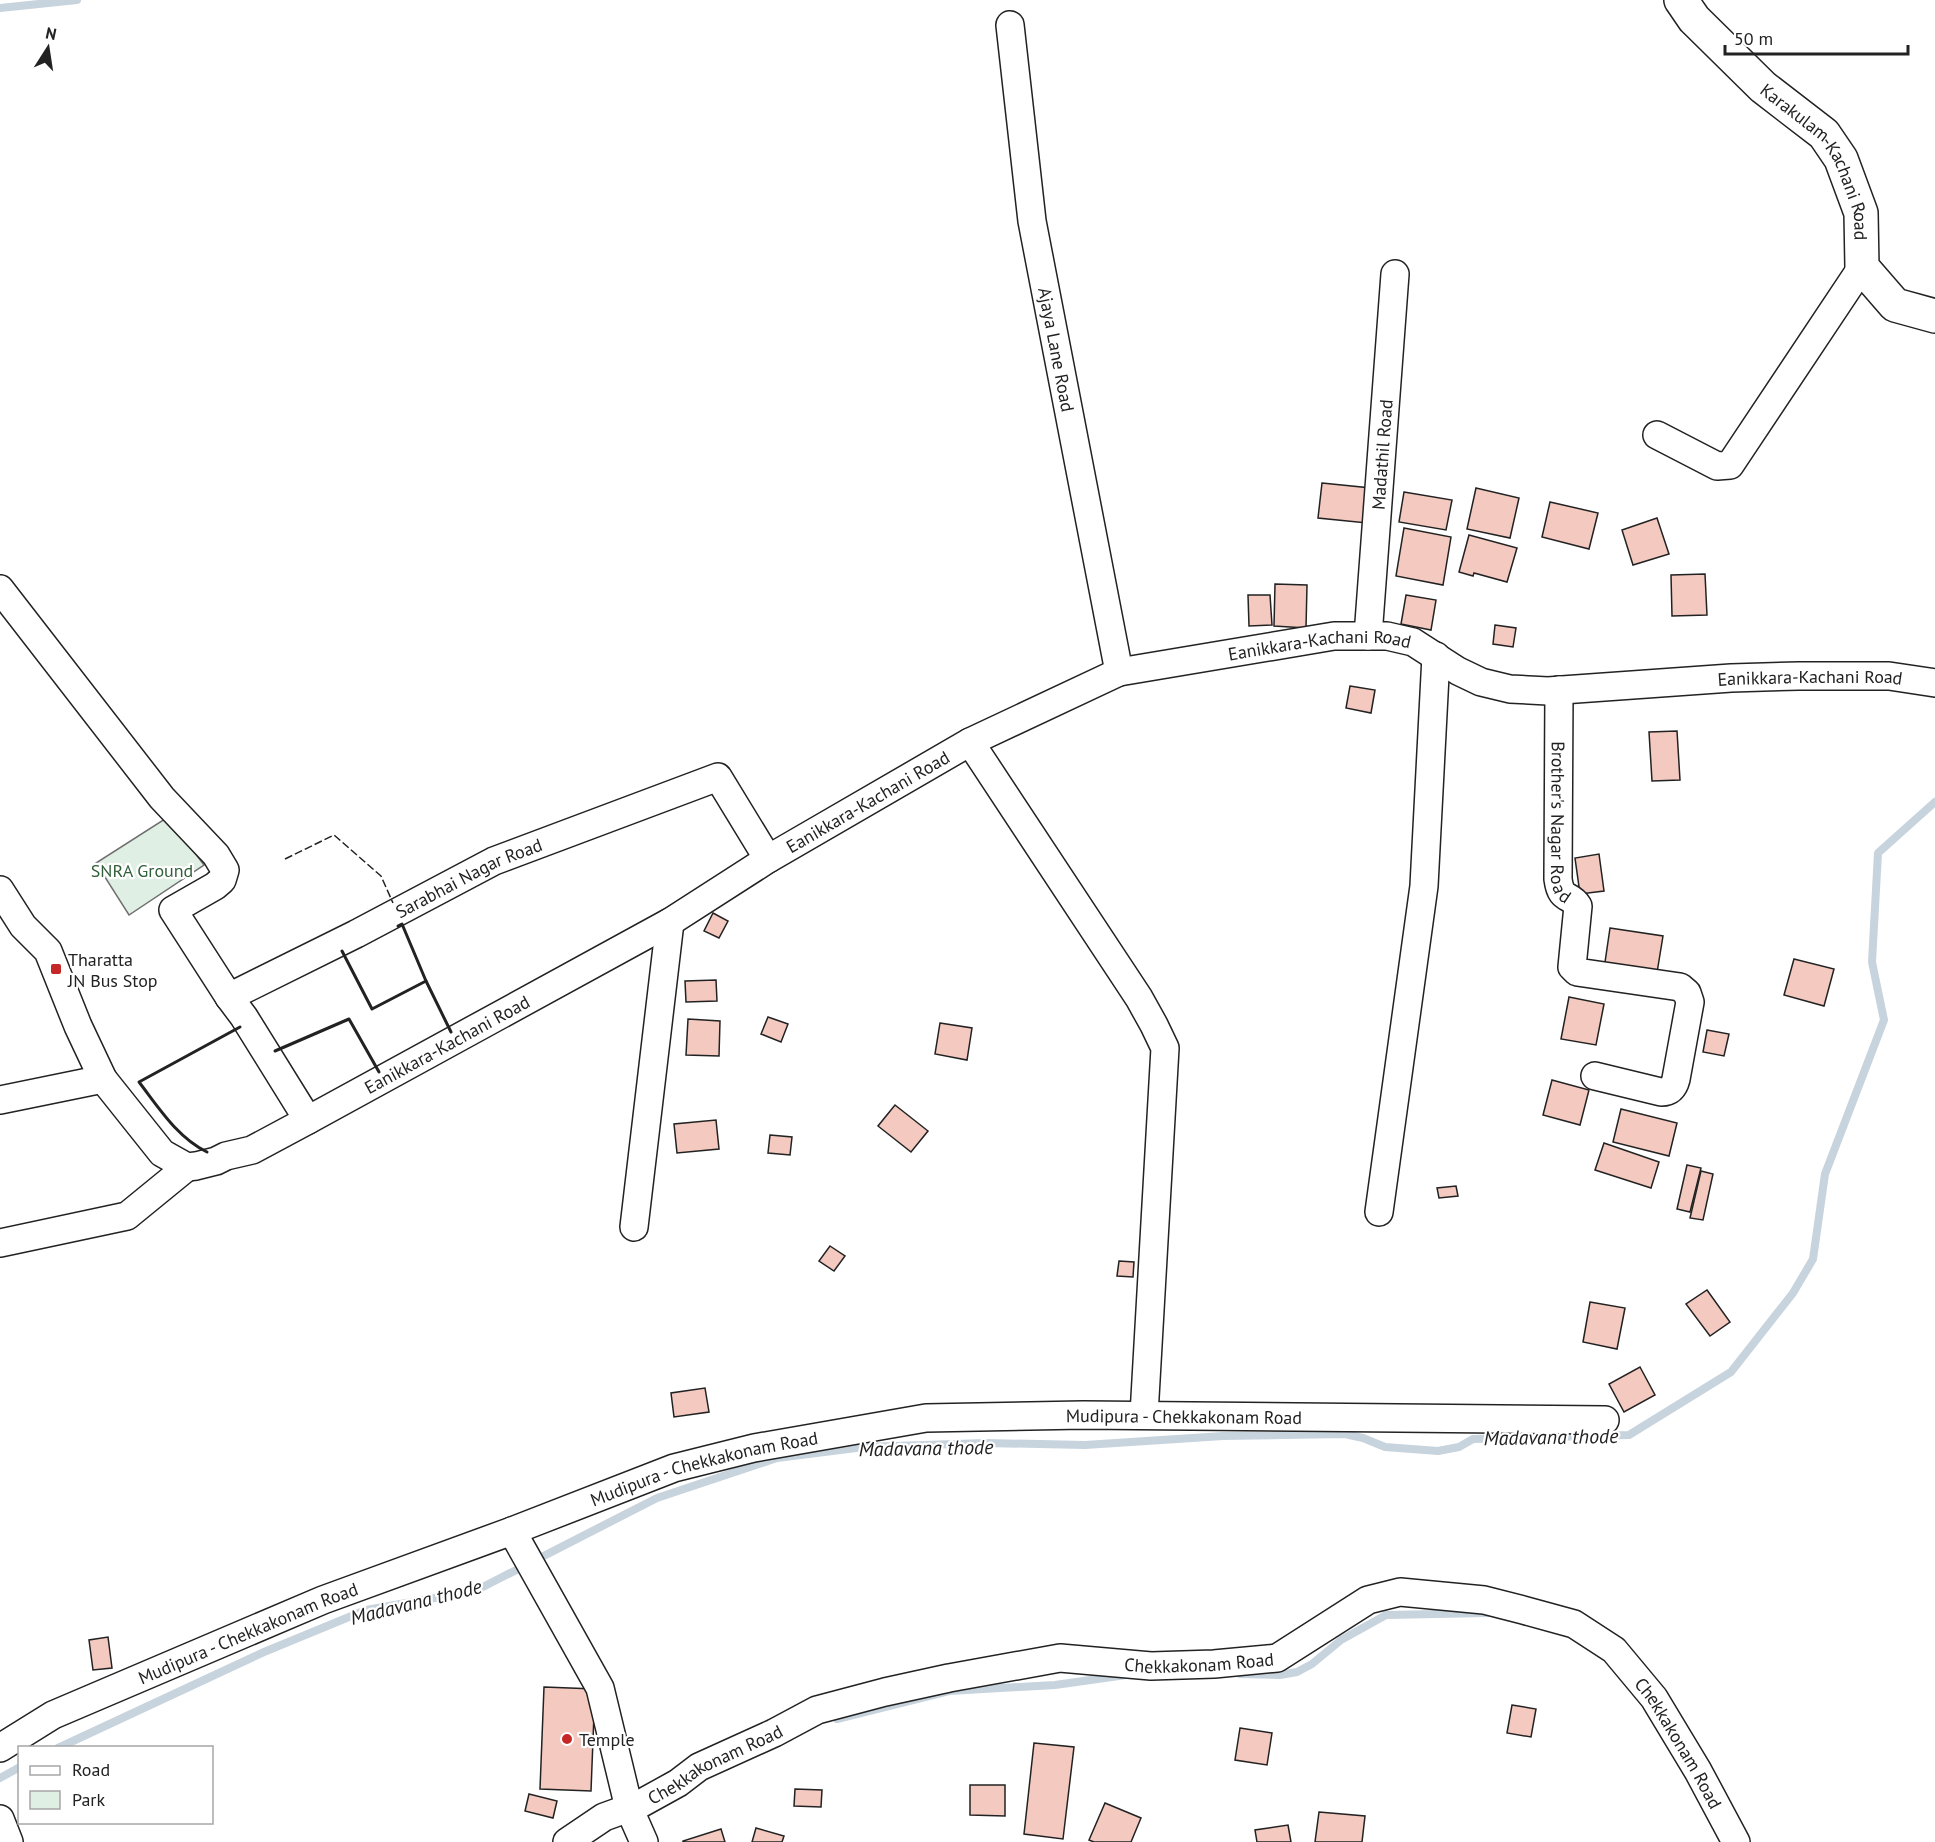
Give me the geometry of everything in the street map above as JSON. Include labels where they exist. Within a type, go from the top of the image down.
[{"type":"main road","name":"Karakulam-Kachani Road","points":[[1681,0],[1694,19],[1763,87],[1824,134],[1841,159],[1861,213],[1862,267],[1895,305],[1935,316]]},
{"type":"street","name":"Ajaya Lane Road","points":[[1010,25],[1032,221],[1119,672]]},
{"type":"street","points":[[1657,435],[1717,466],[1730,465],[1862,267]]},
{"type":"street","name":"Madathil Road","points":[[1368,636],[1395,274]]},
{"type":"street","points":[[0,589],[162,798],[216,855],[225,870],[222,880],[215,886],[172,910],[244,1017],[308,1120]]},
{"type":"street","name":"Eanikkara-Kachani Road","points":[[187,1167],[252,1150],[670,922],[768,859],[970,742],[1119,672],[1334,636],[1387,636],[1413,642],[1481,682],[1510,690],[1558,690],[1731,678],[1799,676],[1889,676],[1935,683]]},
{"type":"street","points":[[1379,1212],[1424,886],[1436,656]]},
{"type":"street","name":"Brother's Nagar Road","points":[[1558,690],[1558,879],[1561,892],[1565,897],[1575,901],[1578,906],[1572,967],[1577,972],[1680,987],[1687,993],[1690,1002],[1676,1079],[1672,1088],[1667,1092],[1595,1076]]},
{"type":"street","points":[[970,742],[1139,998],[1165,1048],[1144,1415]]},
{"type":"street","name":"Sarabhai Nagar Road","points":[[229,997],[356,934],[494,861],[718,777],[768,859]]},
{"type":"street","points":[[0,890],[11,928],[48,951],[78,1026],[103,1079],[162,1153],[187,1167],[127,1216],[0,1243]]},
{"type":"street","points":[[634,1227],[670,922]]},
{"type":"street","points":[[0,1100],[103,1079]]},
{"type":"street","name":"Mudipura - Chekkakonam Road","points":[[0,1749],[53,1715],[323,1600],[512,1531],[674,1468],[754,1448],[926,1418],[1144,1415],[1605,1420]]},
{"type":"street","points":[[512,1531],[600,1688],[628,1808],[644,1842]]},
{"type":"street","name":"Chekkakonam Road","points":[[567,1842],[604,1817],[628,1808],[678,1783],[699,1767],[774,1733],[817,1710],[938,1680],[1060,1658],[1151,1666],[1214,1664],[1277,1658],[1368,1600],[1400,1592],[1484,1600],[1574,1624],[1614,1650],[1654,1698],[1698,1771],[1736,1842]]},
{"type":"street","points":[[0,1819],[9,1842]]},
{"type":"green space","name":"SNRA Ground","points":[[168,817],[204,865],[129,915],[96,863]]},
{"type":"building","points":[[1322,483],[1371,488],[1367,523],[1318,518]]},
{"type":"building","points":[[1476,488],[1519,498],[1510,538],[1467,529]]},
{"type":"building","points":[[1404,492],[1452,500],[1446,530],[1399,522]]},
{"type":"building","points":[[1550,502],[1598,513],[1589,549],[1542,537]]},
{"type":"building","points":[[1657,518],[1669,554],[1633,565],[1622,530]]},
{"type":"building","points":[[1404,528],[1451,537],[1443,585],[1396,576]]},
{"type":"building","points":[[1469,535],[1517,548],[1507,582],[1474,573],[1473,576],[1459,572]]},
{"type":"building","points":[[1705,574],[1707,615],[1672,616],[1671,575]]},
{"type":"building","points":[[1275,584],[1307,585],[1306,628],[1274,626]]},
{"type":"building","points":[[1248,595],[1270,595],[1272,625],[1249,626]]},
{"type":"building","points":[[1406,595],[1436,600],[1431,630],[1401,624]]},
{"type":"building","points":[[1495,625],[1516,628],[1513,647],[1493,644]]},
{"type":"building","points":[[1350,686],[1375,690],[1371,713],[1346,708]]},
{"type":"building","points":[[1677,731],[1680,780],[1652,781],[1649,732]]},
{"type":"building","points":[[1599,854],[1604,891],[1580,894],[1575,858]]},
{"type":"building","points":[[713,913],[728,921],[719,938],[704,931]]},
{"type":"building","points":[[1610,928],[1663,936],[1655,985],[1603,976]]},
{"type":"building","points":[[1794,959],[1834,969],[1824,1006],[1784,995]]},
{"type":"building","points":[[716,980],[717,1001],[686,1002],[685,981]]},
{"type":"building","points":[[1569,997],[1604,1004],[1596,1045],[1561,1039]]},
{"type":"building","points":[[768,1017],[788,1024],[781,1042],[761,1034]]},
{"type":"building","points":[[688,1019],[720,1021],[719,1056],[686,1055]]},
{"type":"building","points":[[940,1023],[972,1028],[967,1060],[935,1054]]},
{"type":"building","points":[[1707,1030],[1729,1034],[1724,1056],[1703,1052]]},
{"type":"building","points":[[1552,1080],[1589,1090],[1580,1125],[1543,1115]]},
{"type":"building","points":[[895,1105],[928,1131],[911,1152],[878,1126]]},
{"type":"building","points":[[1621,1109],[1677,1123],[1669,1156],[1613,1142]]},
{"type":"building","points":[[716,1120],[719,1149],[677,1153],[674,1124]]},
{"type":"building","points":[[770,1135],[792,1137],[790,1155],[768,1153]]},
{"type":"building","points":[[1604,1143],[1659,1162],[1651,1188],[1595,1170]]},
{"type":"building","points":[[1687,1165],[1701,1168],[1690,1212],[1677,1209]]},
{"type":"building","points":[[1701,1171],[1713,1174],[1703,1220],[1690,1218]]},
{"type":"building","points":[[1456,1186],[1458,1196],[1439,1198],[1437,1188]]},
{"type":"building","points":[[830,1246],[845,1256],[834,1271],[819,1261]]},
{"type":"building","points":[[1119,1261],[1134,1262],[1133,1277],[1117,1276]]},
{"type":"building","points":[[1707,1290],[1730,1322],[1710,1336],[1686,1304]]},
{"type":"building","points":[[1590,1302],[1625,1308],[1617,1349],[1583,1342]]},
{"type":"building","points":[[1640,1367],[1655,1395],[1624,1412],[1609,1384]]},
{"type":"building","points":[[705,1388],[709,1412],[674,1417],[671,1393]]},
{"type":"building","points":[[108,1637],[112,1668],[93,1670],[89,1640]]},
{"type":"building","name":"Temple","points":[[544,1687],[595,1689],[591,1791],[540,1789]]},
{"type":"building","points":[[1512,1705],[1536,1709],[1531,1737],[1507,1733]]},
{"type":"building","points":[[1240,1728],[1272,1733],[1267,1765],[1235,1760]]},
{"type":"building","points":[[1034,1743],[1074,1747],[1063,1839],[1024,1834]]},
{"type":"building","points":[[970,1785],[1005,1785],[1005,1816],[970,1815]]},
{"type":"building","points":[[795,1789],[822,1790],[821,1807],[794,1806]]},
{"type":"building","points":[[529,1794],[557,1801],[553,1818],[525,1811]]},
{"type":"building","points":[[1105,1803],[1141,1818],[1131,1842],[1089,1840]]},
{"type":"building","points":[[1319,1812],[1365,1816],[1362,1842],[1315,1842]]},
{"type":"building","points":[[1288,1825],[1291,1842],[1257,1842],[1255,1830]]},
{"type":"building","points":[[756,1828],[784,1836],[782,1842],[752,1842]]},
{"type":"building","points":[[721,1829],[725,1842],[683,1842],[683,1841]]},
{"type":"waterway","points":[[0,8],[77,0]]},
{"type":"waterway","name":"Madavana thode","points":[[62,1746],[264,1652],[366,1610],[475,1591],[657,1498],[777,1458],[864,1447],[985,1443],[1085,1445],[1223,1436],[1345,1434],[1385,1447],[1438,1451],[1459,1447],[1473,1439],[1629,1435],[1731,1372],[1793,1293],[1813,1259],[1825,1174],[1884,1020],[1872,962],[1878,853],[1935,802]]},
{"type":"waterway","points":[[1240,1674],[1280,1675],[1297,1672],[1312,1664],[1341,1640],[1386,1615],[1487,1613]]},
{"type":"waterway","points":[[837,1719],[949,1691],[1055,1685],[1126,1675]]},
{"type":"waterway","name":"Madavana thode","points":[[0,1778],[18,1768]]},
{"type":"fence","points":[[285,859],[334,835],[381,876],[393,903]]},
{"type":"wall","points":[[398,926],[402,924],[426,981]]},
{"type":"wall","points":[[342,951],[372,1009],[426,981],[451,1032]]},
{"type":"wall","points":[[275,1051],[349,1019],[379,1072]]},
{"type":"wall","points":[[207,1152],[196,1146],[178,1130],[161,1112],[139,1082],[240,1027]]},
{"type":"place","name":"Tharatta JN Bus Stop","points":[[56,969]]},
{"type":"place","name":"Temple","points":[[567,1739]]}]
